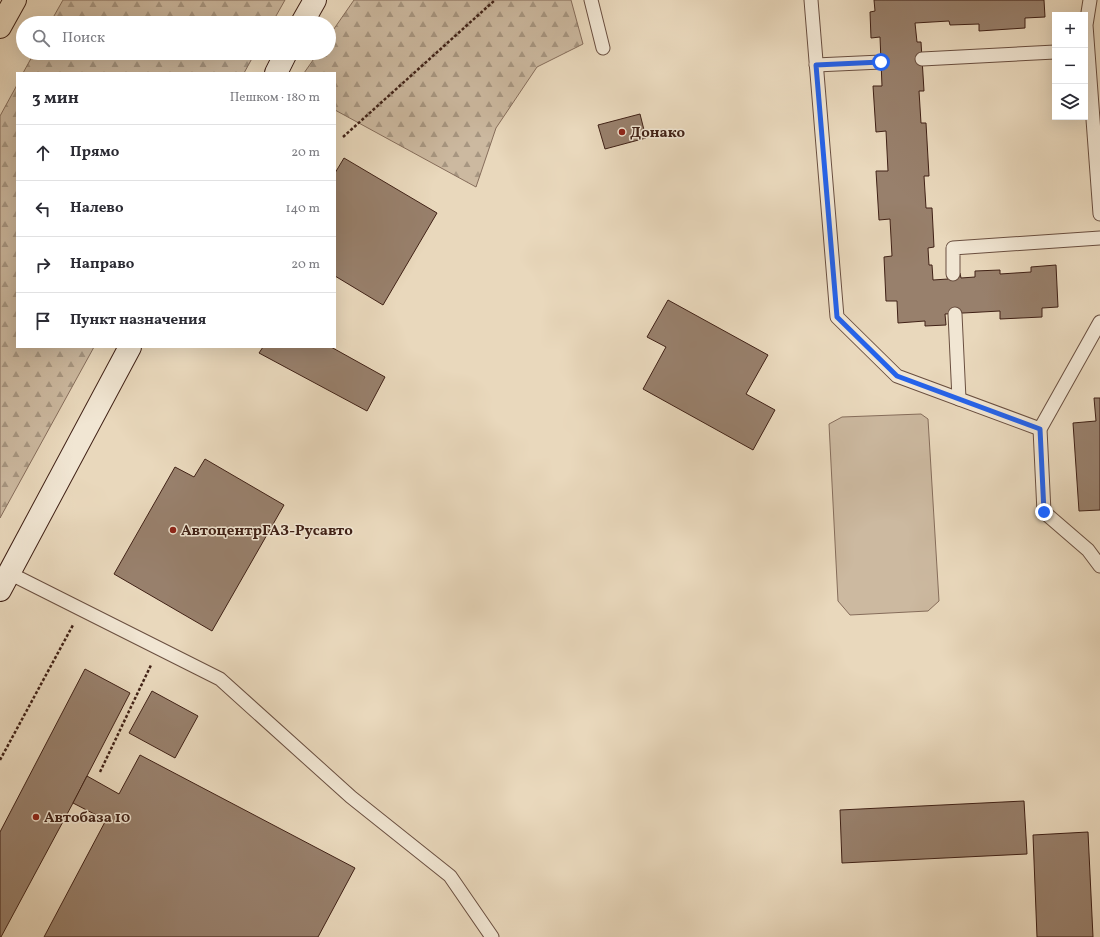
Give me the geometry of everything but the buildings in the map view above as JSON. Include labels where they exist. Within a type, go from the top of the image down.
[{"type":"highway","points":[[0,27],[15,0]]},
{"type":"street","points":[[306,16],[315,0]]},
{"type":"street","points":[[276,72],[282,60]]},
{"type":"street","points":[[5,581],[129,348]]},
{"type":"lane","points":[[591,0],[603,48]]},
{"type":"lane","points":[[811,0],[837,317],[897,376],[1040,429]]},
{"type":"lane","points":[[1086,48],[1086,25],[1090,0]]},
{"type":"lane","points":[[922,59],[1052,52]]},
{"type":"lane","points":[[816,65],[881,62]]},
{"type":"lane","points":[[1088,73],[1100,214]]},
{"type":"lane","points":[[953,274],[952,248],[1100,238]]},
{"type":"lane","points":[[955,314],[959,399]]},
{"type":"lane","points":[[1100,322],[1094,342],[1040,429],[1044,512],[1088,550],[1100,566]]},
{"type":"lane","points":[[5,581],[82,609],[220,679],[351,797],[450,876],[492,937]]},
{"type":"path","points":[[343,137],[495,0]]},
{"type":"path","points":[[0,760],[82,609]]},
{"type":"path","points":[[100,772],[159,648]]},
{"type":"green space","points":[[63,0],[285,0],[276,16],[54,16]]},
{"type":"green space","points":[[354,0],[571,0],[583,44],[537,67],[496,128],[476,187],[336,111],[336,72],[305,72],[313,60],[336,60],[336,26]]},
{"type":"green space","points":[[30,60],[251,60],[245,72],[24,72]]},
{"type":"green space","points":[[16,87],[16,348],[93,348],[0,518],[0,116]]},
{"type":"green space","points":[[921,414],[928,419],[939,601],[928,611],[850,615],[838,601],[829,424],[842,417]]},
{"type":"place","name":"Донако","points":[[622,132]]},
{"type":"place","name":"АвтоцентрГАЗ-Русавто","points":[[173,530]]},
{"type":"place","name":"Автобаза 10","points":[[36,817]]},
{"type":"route","points":[[881,62],[816,65],[837,317],[897,376],[1040,429],[1044,512]]}]
